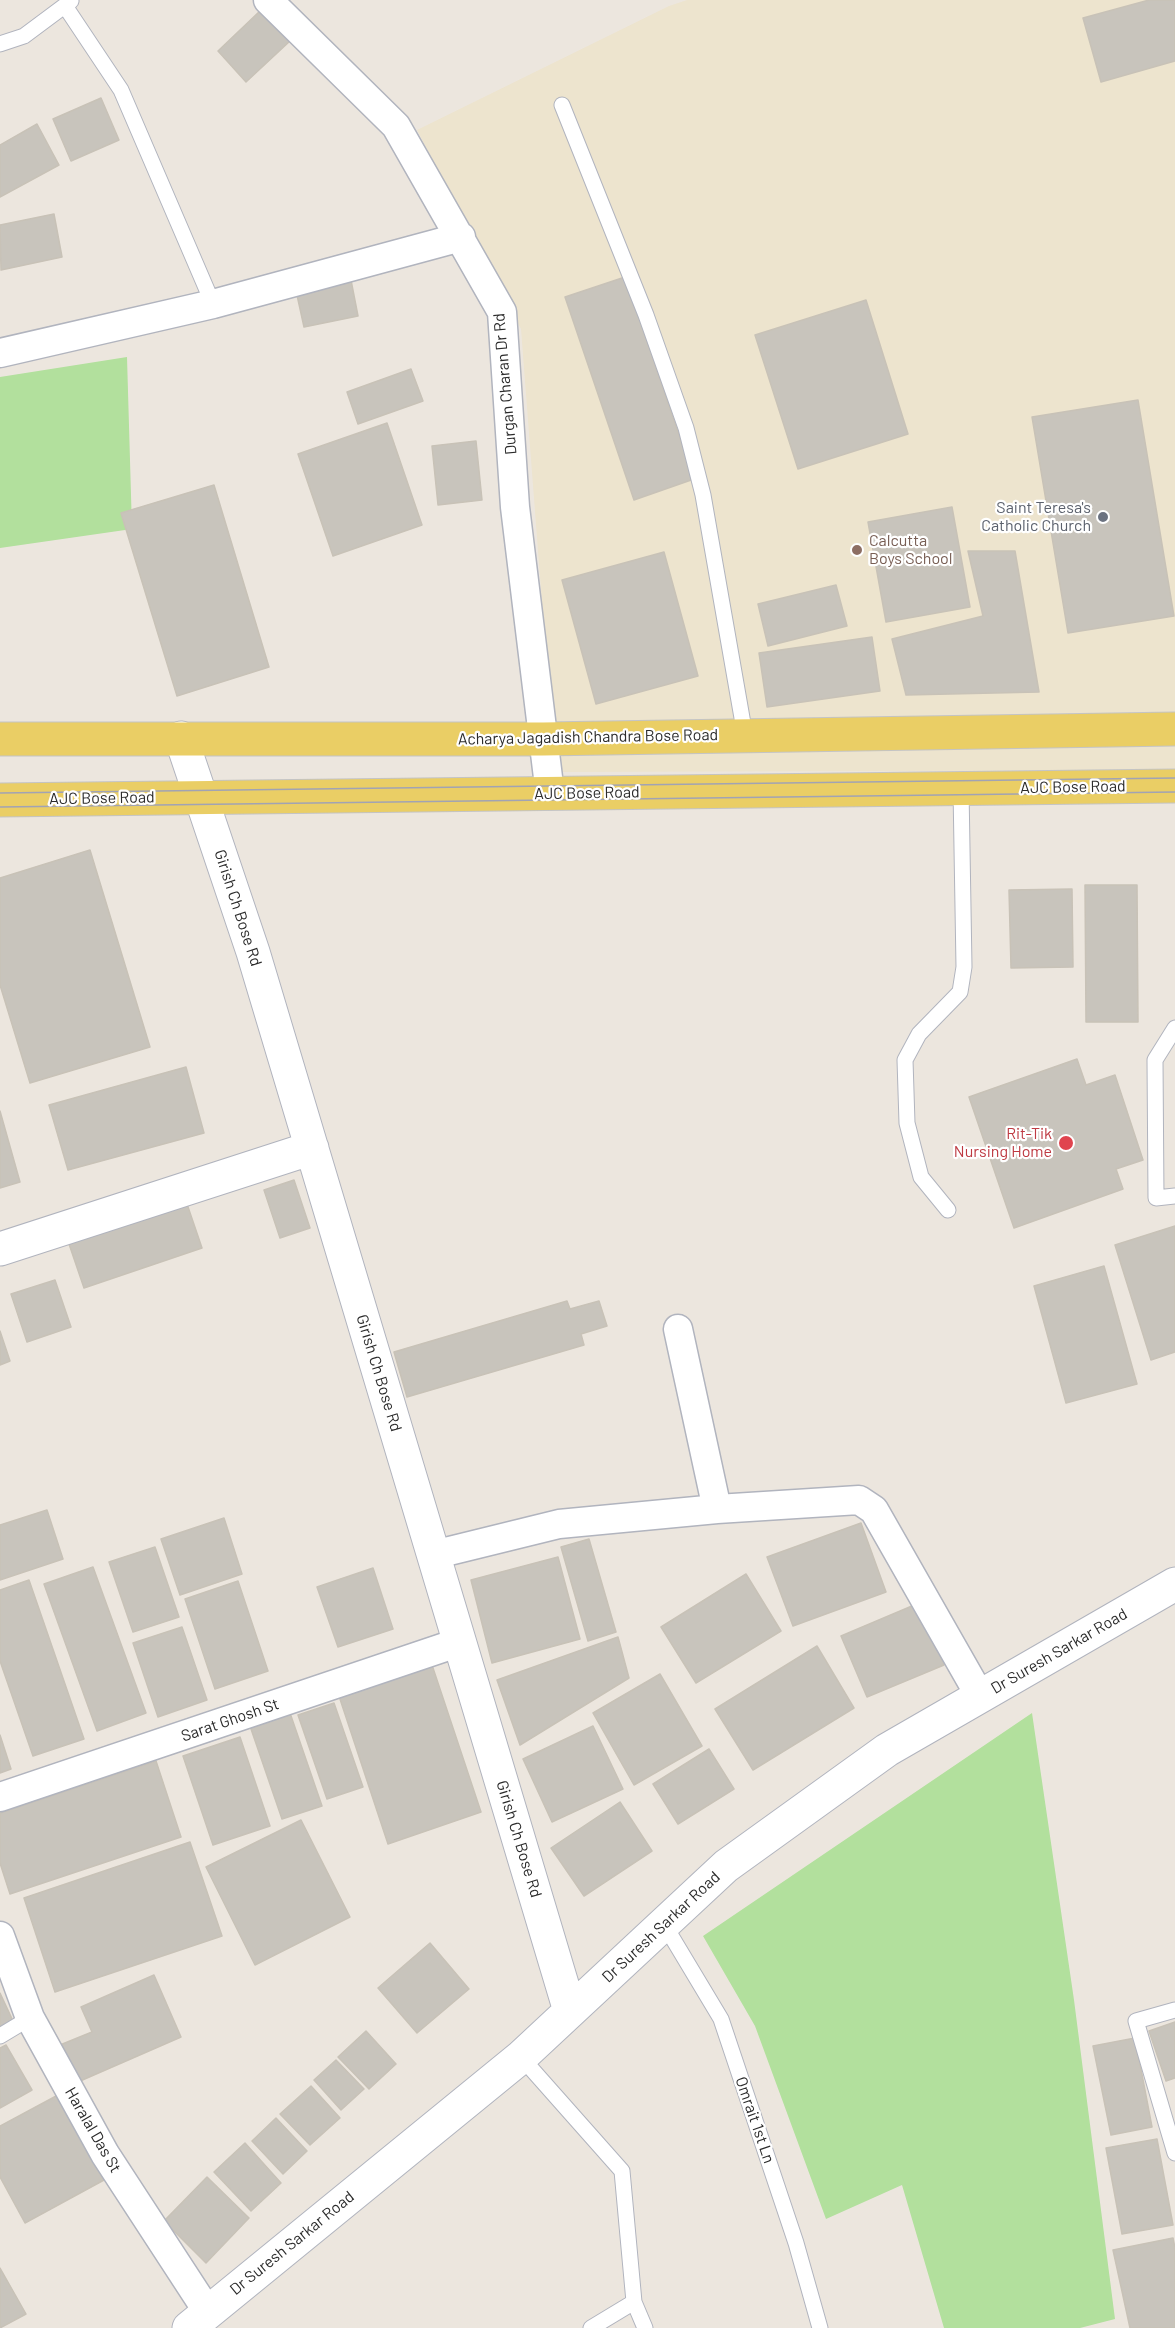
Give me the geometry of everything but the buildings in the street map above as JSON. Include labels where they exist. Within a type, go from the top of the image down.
[{"type":"main road","name":"Acharya Jagadish Chandra Bose Road","points":[[0,739],[543,739],[1175,729]]},
{"type":"main road","name":"AJC Bose Road","points":[[0,800],[1175,786]]},
{"type":"street","name":"Durgan Charan Dr Rd","points":[[268,0],[396,126],[502,312],[515,507],[550,794]]},
{"type":"street","points":[[0,353],[213,304],[461,237]]},
{"type":"street","name":"Girish Ch Bose Rd","points":[[181,738],[253,952],[570,2011]]},
{"type":"street","points":[[0,1249],[312,1149]]},
{"type":"street","points":[[678,1329],[717,1509]]},
{"type":"street","points":[[433,1555],[559,1524],[717,1509],[859,1500],[874,1510],[980,1696]]},
{"type":"street","name":"Dr Suresh Sarkar Road","points":[[198,2320],[521,2057],[726,1866],[887,1750],[1175,1584]]},
{"type":"street","name":"Sarat Ghosh St","points":[[0,1797],[460,1642]]},
{"type":"street","name":"Haralal Das St","points":[[0,1936],[30,2018],[198,2320]]},
{"type":"lane","points":[[0,44],[24,36],[69,3],[121,90],[213,304]]},
{"type":"lane","points":[[562,105],[646,315],[686,428],[703,495],[745,735]]},
{"type":"lane","points":[[948,1210],[921,1177],[907,1123],[905,1060],[919,1034],[960,992],[964,967],[961,789]]},
{"type":"lane","points":[[1175,1028],[1155,1060],[1156,1198],[1175,1196]]},
{"type":"lane","name":"Omrait 1st Ln","points":[[664,1924],[721,2019],[792,2231],[820,2328]]},
{"type":"lane","points":[[1175,2010],[1136,2021],[1175,2153]]},
{"type":"lane","points":[[0,2037],[30,2018]]},
{"type":"lane","points":[[521,2057],[622,2171],[634,2302],[645,2328]]},
{"type":"lane","points":[[591,2328],[634,2302]]},
{"type":"shaded area","name":"Calcutta Boys School","points":[[687,0],[1175,0],[1175,770],[555,772],[521,329],[417,130],[669,6]]},
{"type":"green space","points":[[127,357],[132,529],[0,548],[0,377]]},
{"type":"green space","points":[[1032,1713],[1074,2000],[1115,2319],[1080,2328],[944,2328],[902,2185],[826,2219],[755,2026],[703,1936]]},
{"type":"tram line","points":[[0,793],[1175,778]]},
{"type":"tram line","points":[[0,807],[1175,792]]},
{"type":"place","name":"Saint Teresa's Catholic Church","points":[[1103,517]]},
{"type":"place","name":"Calcutta Boys School","points":[[857,550]]},
{"type":"place","name":"Rit-Tik Nursing Home","points":[[1066,1143]]}]
